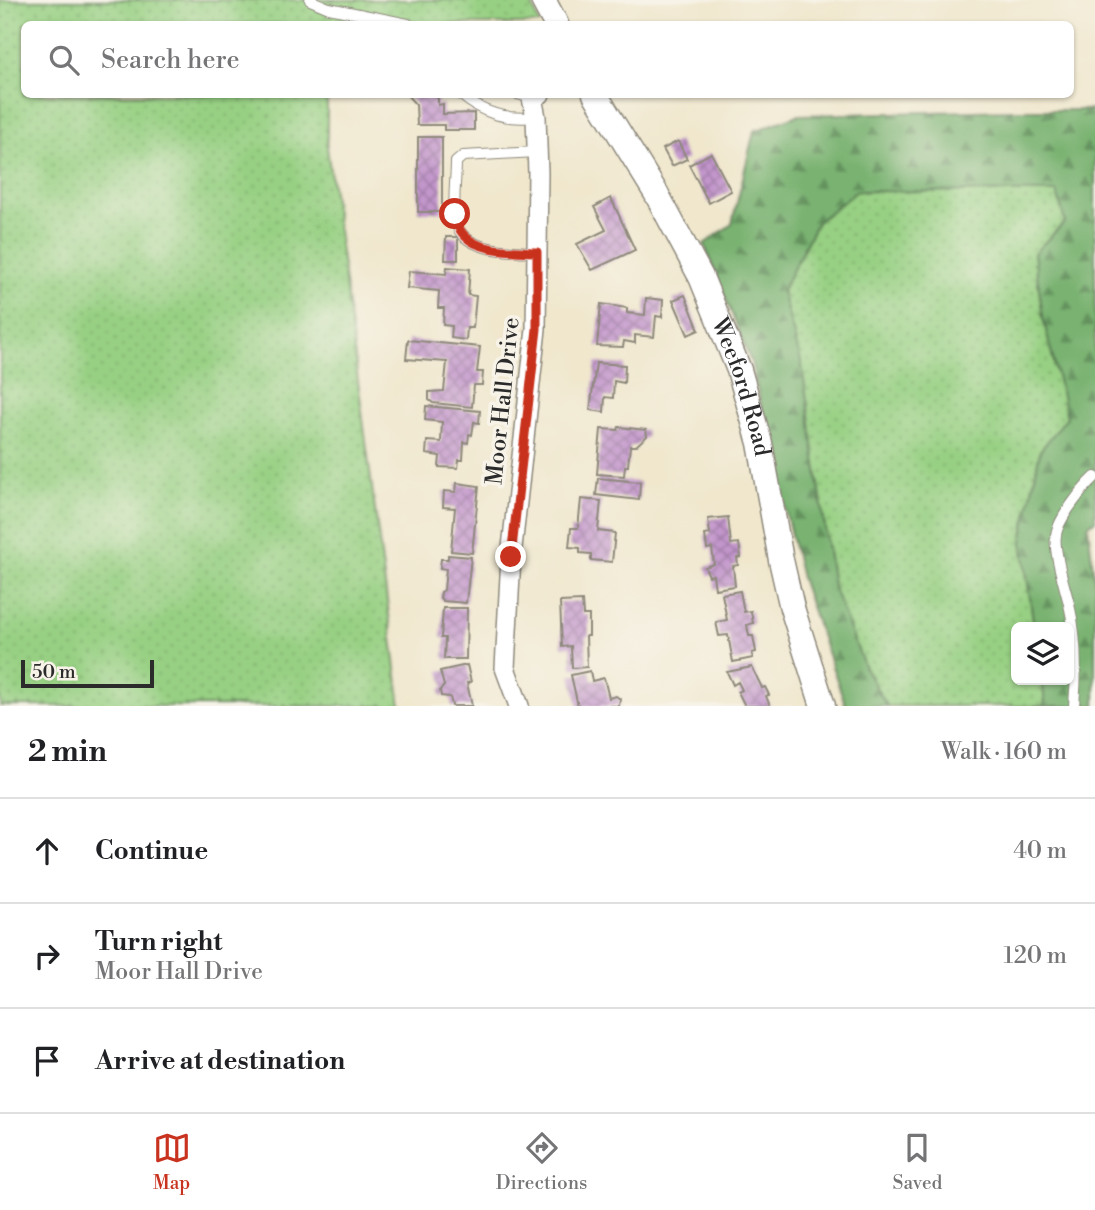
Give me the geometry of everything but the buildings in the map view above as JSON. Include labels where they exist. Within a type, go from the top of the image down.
[{"type":"street","points":[[543,0],[554,21]]},
{"type":"street","name":"Weeford Road","points":[[597,98],[656,193],[701,277],[739,370],[760,443],[792,608],[823,706]]},
{"type":"street","name":"Moor Hall Drive","points":[[519,706],[505,668],[511,557],[537,329],[537,152],[531,101]]},
{"type":"lane","points":[[310,0],[329,8],[393,21]]},
{"type":"lane","points":[[466,98],[494,116],[516,119],[531,101]]},
{"type":"lane","points":[[537,152],[463,156],[456,162],[455,214],[459,231],[464,237],[484,247],[537,252]]},
{"type":"lane","points":[[1074,706],[1076,642],[1061,578],[1056,535],[1064,517],[1095,477]]},
{"type":"green space","points":[[0,0],[530,0],[539,21],[21,21],[21,98],[327,98],[327,147],[401,706],[0,706]]},
{"type":"green space","points":[[1095,110],[1095,520],[1088,526],[1095,585],[1095,706],[1043,706],[1043,685],[1074,685],[1074,622],[1033,622],[1022,541],[1040,451],[1067,417],[1043,317],[1034,253],[1065,222],[1057,192],[857,191],[817,222],[782,291],[802,365],[833,586],[865,668],[887,706],[846,706],[801,578],[751,362],[704,244],[732,224],[754,131],[798,115]]},
{"type":"green space","points":[[857,191],[1057,191],[1065,222],[1034,253],[1043,317],[1067,417],[1040,451],[1022,541],[1033,622],[1011,622],[1011,685],[1043,685],[1043,706],[887,706],[865,668],[833,586],[817,470],[782,291],[817,222]]},
{"type":"route","points":[[455,214],[459,231],[475,243],[497,250],[537,252],[537,329],[511,557]]}]
